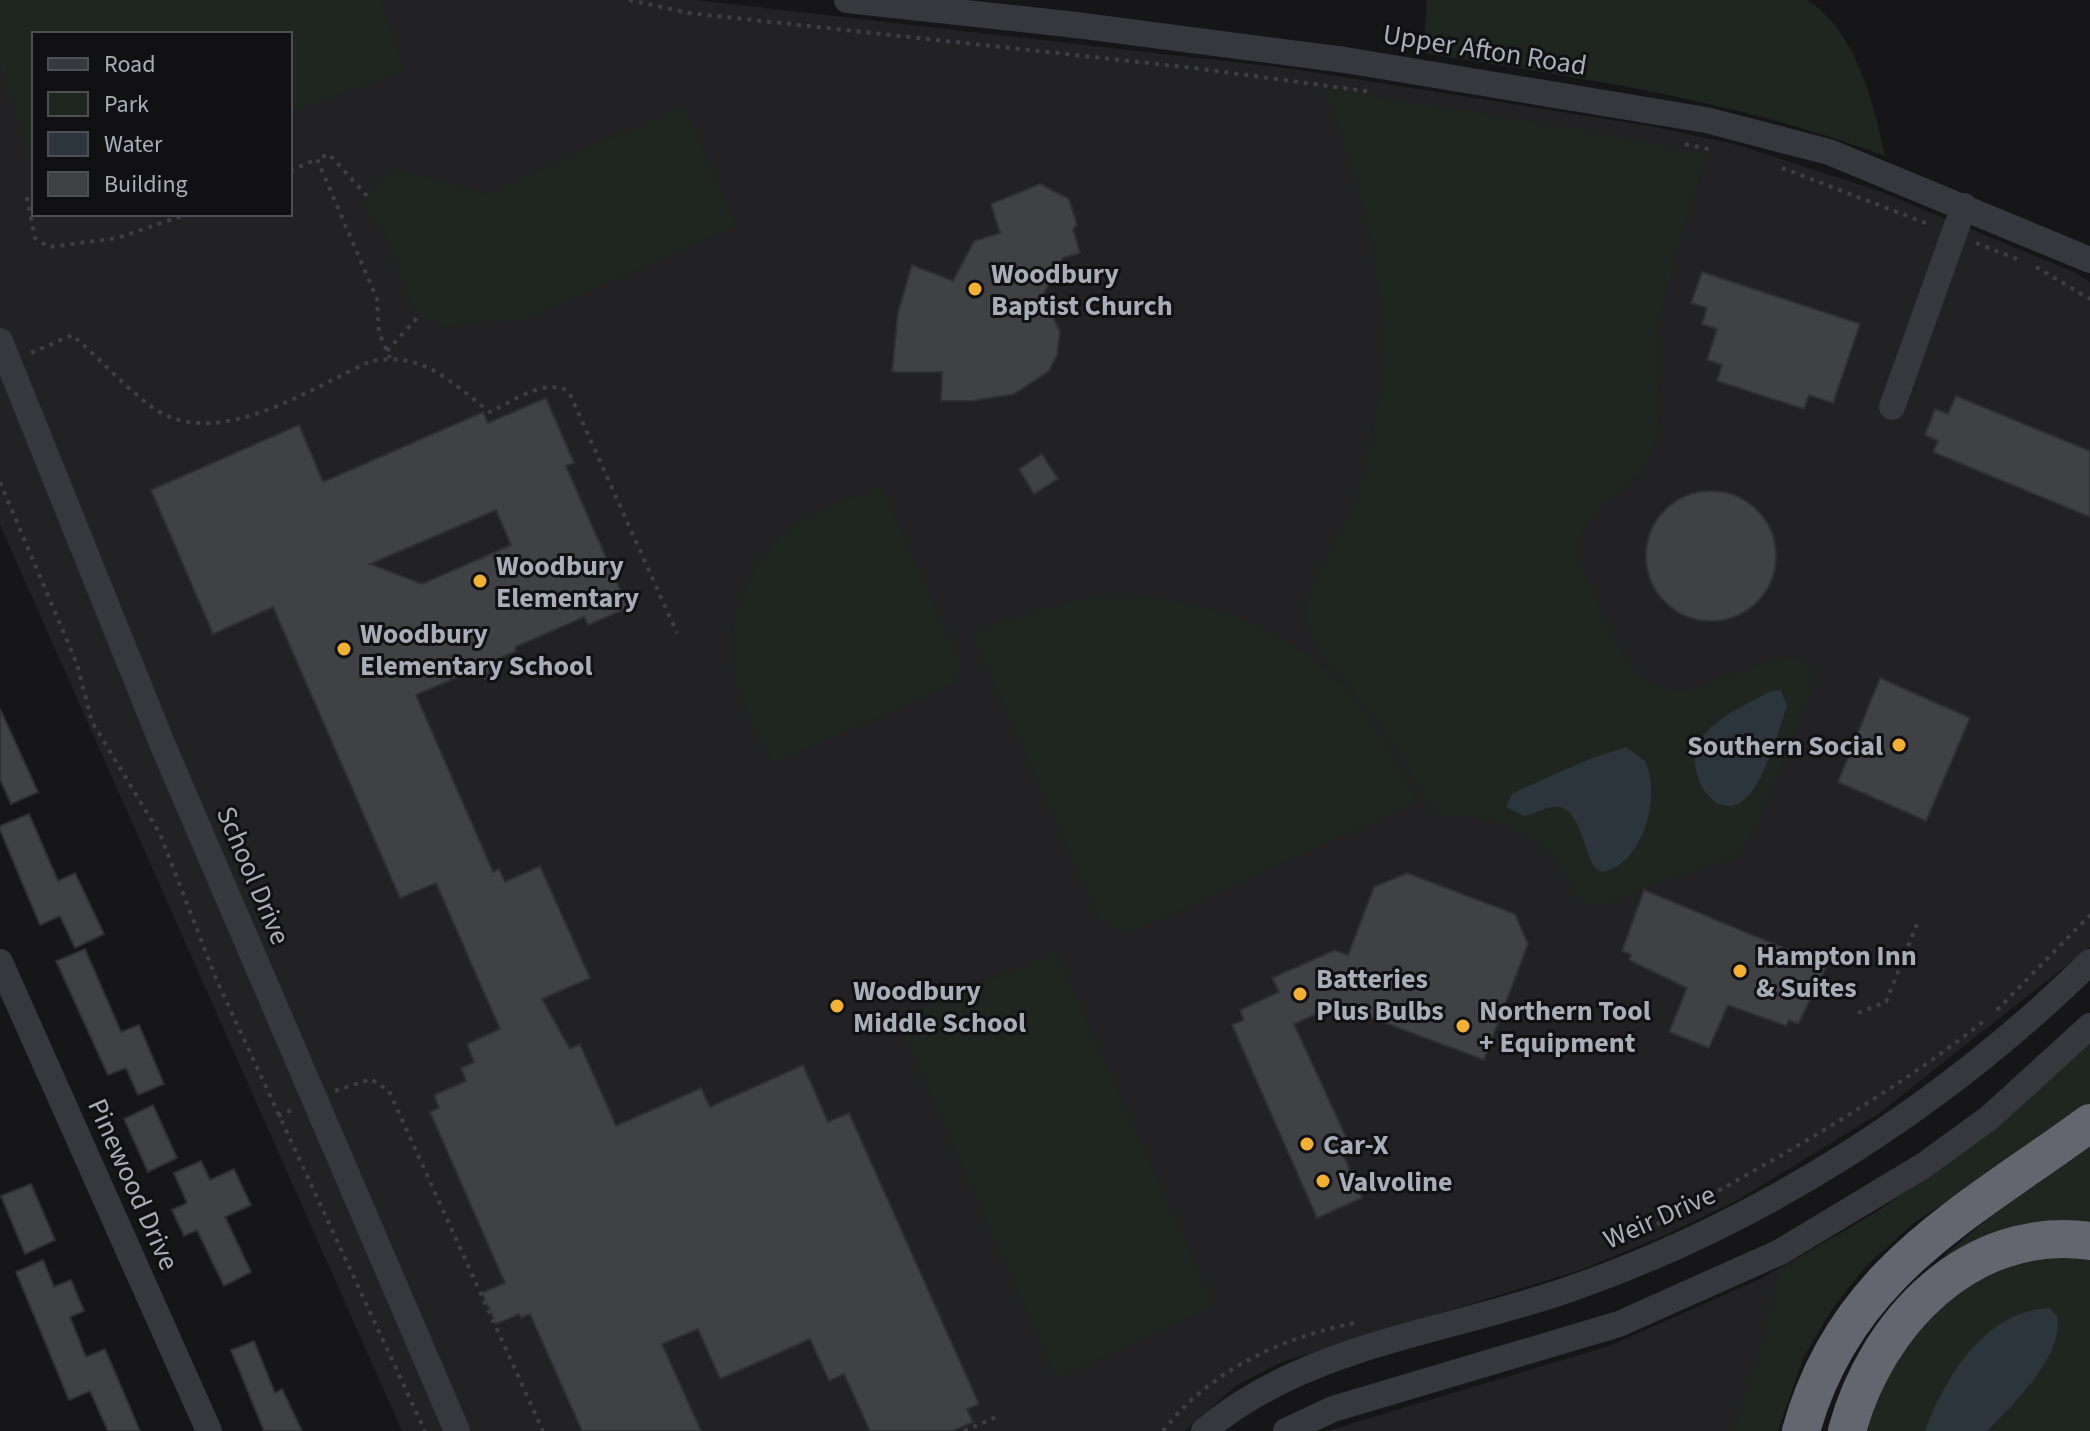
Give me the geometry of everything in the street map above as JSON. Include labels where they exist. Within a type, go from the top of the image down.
[{"type":"highway","points":[[1801,1431],[1828,1361],[1875,1289],[1916,1250],[2090,1123]]},
{"type":"highway","points":[[1847,1431],[1864,1383],[1886,1343],[1912,1311],[1947,1279],[1978,1258],[2015,1243],[2064,1238],[2090,1241]]},
{"type":"street","name":"Upper Afton Road","points":[[847,0],[1078,12],[1345,60],[1664,111],[1829,152],[2090,260]]},
{"type":"street","points":[[1892,407],[1964,206]]},
{"type":"street","name":"School Drive","points":[[4,352],[164,748],[457,1431]]},
{"type":"street","name":"Pinewood Drive","points":[[0,962],[209,1431]]},
{"type":"street","name":"Weir Drive","points":[[1204,1431],[1235,1405],[1269,1385],[1357,1352],[1571,1289],[1701,1236],[1892,1124],[2052,999],[2090,962]]},
{"type":"street","points":[[1286,1431],[1357,1402],[1619,1324],[1780,1252],[1923,1166],[1989,1118],[2090,1026]]},
{"type":"path","points":[[629,0],[689,13],[1194,68],[1379,93]]},
{"type":"path","points":[[1672,141],[1723,152]]},
{"type":"path","points":[[292,170],[329,154],[367,196]]},
{"type":"path","points":[[317,159],[377,299],[379,333],[390,358]]},
{"type":"path","points":[[1773,165],[2022,261]]},
{"type":"path","points":[[27,197],[35,238],[49,247],[117,238],[182,216]]},
{"type":"path","points":[[2035,266],[2090,299]]},
{"type":"path","points":[[387,351],[419,316]]},
{"type":"path","points":[[4,352],[72,335],[149,405],[185,422],[211,425],[240,419],[371,361],[390,358],[410,359],[430,367],[490,412],[547,386],[561,387],[569,392],[677,633]]},
{"type":"path","points":[[0,482],[77,664],[92,722],[160,834],[217,981],[425,1431]]},
{"type":"path","points":[[1641,1233],[1772,1161],[1948,1049],[1995,1012],[2090,915]]},
{"type":"path","points":[[1858,1013],[1886,1002],[1917,924]]},
{"type":"path","points":[[278,1116],[361,1079],[380,1082],[389,1091],[543,1431]]},
{"type":"path","points":[[1163,1431],[1180,1409],[1211,1382],[1245,1361],[1281,1344],[1361,1322]]},
{"type":"path","points":[[964,1431],[996,1417]]},
{"type":"shaded area","points":[[0,0],[696,0],[1293,69],[1656,127],[1738,145],[1879,191],[2074,272],[2090,282],[2090,947],[1878,1114],[1738,1200],[1581,1270],[1282,1362],[1237,1385],[1184,1431],[402,1431],[0,525]]},
{"type":"shaded area","points":[[1840,1234],[1865,1266],[1832,1309],[1803,1358],[1778,1431],[1327,1431],[1609,1346],[1760,1279]]},
{"type":"green space","points":[[0,0],[381,0],[405,72],[292,111],[292,32],[32,32],[32,167],[0,64]]},
{"type":"green space","points":[[1427,0],[1807,0],[1824,13],[1850,49],[1868,92],[1885,156],[1714,105],[1599,82],[1423,53]]},
{"type":"green space","points":[[1324,88],[1583,129],[1707,154],[1663,307],[1657,359],[1659,420],[1653,450],[1637,476],[1589,521],[1579,549],[1585,573],[1624,655],[1646,679],[1660,687],[1692,689],[1769,661],[1787,658],[1802,659],[1814,667],[1812,693],[1756,829],[1734,857],[1652,885],[1600,907],[1584,904],[1557,863],[1530,837],[1477,816],[1437,817],[1384,731],[1315,646],[1306,624],[1306,603],[1317,573],[1359,487],[1372,434],[1379,382],[1381,333],[1377,284],[1369,236]],"holes":[[[1771,691],[1787,706],[1760,775],[1746,798],[1696,776],[1695,760],[1707,734],[1743,705]],[[1620,748],[1652,783],[1651,795],[1646,821],[1635,845],[1619,865],[1608,871],[1591,862],[1574,819],[1562,808],[1554,807],[1524,816],[1521,789]]]},
{"type":"green space","points":[[684,105],[737,226],[528,319],[443,327],[415,314],[385,236],[362,203],[381,176],[398,169],[485,194]]},
{"type":"green space","points":[[881,485],[962,665],[954,684],[773,764],[749,716],[732,664],[732,640],[743,593],[767,551],[783,533],[812,515]]},
{"type":"green space","points":[[1113,594],[1213,609],[1245,620],[1304,651],[1354,697],[1389,748],[1418,802],[1130,933],[1100,922],[971,634],[1040,609]]},
{"type":"green space","points":[[1056,951],[1215,1306],[1056,1379],[897,1020]]},
{"type":"green space","points":[[2090,1041],[2090,1108],[1915,1222],[1866,1266],[1832,1309],[1803,1358],[1778,1431],[1733,1431],[1763,1337],[1779,1269],[1873,1214],[1949,1162]]},
{"type":"green space","points":[[2090,1135],[2090,1227],[1917,1286],[1913,1283],[2044,1170]]},
{"type":"green space","points":[[2035,1256],[2090,1257],[2090,1431],[1861,1431],[1881,1379],[1948,1294]]},
{"type":"water","points":[[1781,690],[1787,706],[1771,754],[1754,789],[1735,805],[1724,806],[1713,800],[1705,791],[1695,765],[1700,740],[1732,712],[1771,691]]},
{"type":"water","points":[[1626,747],[1645,761],[1650,775],[1650,809],[1638,843],[1616,867],[1602,872],[1595,868],[1580,830],[1562,808],[1554,807],[1524,816],[1506,807],[1512,794],[1521,789],[1592,758]]},
{"type":"water","points":[[2049,1308],[2057,1316],[2057,1331],[2045,1363],[2022,1394],[1987,1431],[1925,1431],[1944,1389],[1970,1350],[2005,1321],[2026,1312]]},
{"type":"building","name":"Woodbury Baptist Church","points":[[1040,184],[1069,199],[1077,225],[1073,229],[1080,253],[1063,258],[1043,295],[1060,332],[1057,355],[1049,371],[1014,394],[971,401],[941,401],[942,372],[892,372],[898,312],[912,265],[953,281],[974,241],[1000,233],[991,204]]},
{"type":"building","points":[[1702,272],[1860,324],[1833,403],[1809,395],[1804,409],[1717,381],[1722,365],[1707,360],[1717,329],[1702,324],[1707,308],[1691,303]]},
{"type":"building","points":[[1956,396],[2090,451],[2090,517],[1933,452],[1938,441],[1925,435],[1935,409],[1948,414]]},
{"type":"building","points":[[546,398],[574,463],[566,466],[628,608],[588,625],[584,617],[515,647],[516,651],[493,661],[486,679],[469,672],[416,695],[493,872],[499,869],[505,882],[540,866],[590,978],[542,999],[570,1049],[580,1044],[616,1126],[701,1088],[710,1107],[803,1065],[828,1122],[849,1113],[979,1404],[967,1409],[973,1422],[953,1431],[870,1431],[844,1374],[829,1381],[810,1339],[720,1379],[698,1329],[662,1344],[701,1431],[582,1431],[530,1314],[521,1318],[519,1314],[496,1324],[482,1293],[505,1283],[430,1112],[439,1108],[434,1095],[466,1081],[461,1068],[474,1062],[467,1044],[500,1029],[436,883],[400,898],[273,607],[213,634],[151,490],[299,425],[323,482],[483,412],[488,423]],"holes":[[[496,510],[511,545],[422,584],[370,564]]]},
{"type":"building","points":[[1042,454],[1058,479],[1034,494],[1019,469]]},
{"type":"building","points":[[1711,491],[1736,496],[1757,510],[1771,531],[1776,556],[1771,581],[1757,602],[1736,616],[1711,621],[1686,616],[1665,602],[1651,581],[1646,556],[1651,531],[1665,510],[1686,496]]},
{"type":"building","points":[[1880,678],[1970,718],[1926,821],[1838,782]]},
{"type":"building","points":[[0,709],[38,792],[11,804],[0,779]]},
{"type":"building","points":[[29,814],[58,881],[75,873],[104,934],[75,948],[60,916],[40,925],[0,830],[0,826]]},
{"type":"building","points":[[1407,873],[1515,914],[1528,944],[1484,1060],[1337,1005],[1294,1024],[1352,1150],[1343,1154],[1362,1198],[1317,1218],[1232,1025],[1244,1020],[1240,1010],[1279,992],[1272,978],[1335,950],[1348,955],[1374,887]]},
{"type":"building","name":"Hampton Inn & Suites","points":[[1644,890],[1827,966],[1798,1024],[1789,1020],[1786,1026],[1728,1005],[1709,1048],[1669,1032],[1687,988],[1629,960],[1631,955],[1622,951]]},
{"type":"building","points":[[85,949],[121,1032],[139,1025],[164,1084],[138,1095],[126,1068],[108,1075],[56,961]]},
{"type":"building","points":[[153,1105],[177,1158],[148,1172],[124,1119]]},
{"type":"building","points":[[201,1161],[210,1180],[234,1169],[251,1205],[225,1217],[251,1272],[224,1286],[197,1230],[184,1236],[172,1210],[187,1203],[174,1173]]},
{"type":"building","points":[[31,1184],[55,1240],[25,1254],[1,1196]]},
{"type":"building","points":[[43,1260],[54,1287],[71,1280],[84,1311],[70,1317],[86,1357],[105,1349],[140,1431],[108,1431],[90,1391],[69,1400],[16,1272]]},
{"type":"building","points":[[254,1341],[275,1393],[282,1389],[302,1431],[264,1431],[231,1350]]},
{"type":"place","name":"Woodbury Baptist Church","points":[[975,289]]},
{"type":"place","name":"Woodbury Elementary","points":[[480,581]]},
{"type":"place","name":"Woodbury Elementary School","points":[[344,649]]},
{"type":"place","name":"Southern Social","points":[[1899,745]]},
{"type":"place","name":"Hampton Inn & Suites","points":[[1740,971]]},
{"type":"place","name":"Batteries Plus Bulbs","points":[[1300,994]]},
{"type":"place","name":"Woodbury Middle School","points":[[837,1006]]},
{"type":"place","name":"Northern Tool + Equipment","points":[[1463,1026]]},
{"type":"place","name":"Car-X","points":[[1307,1144]]},
{"type":"place","name":"Valvoline","points":[[1323,1181]]}]
